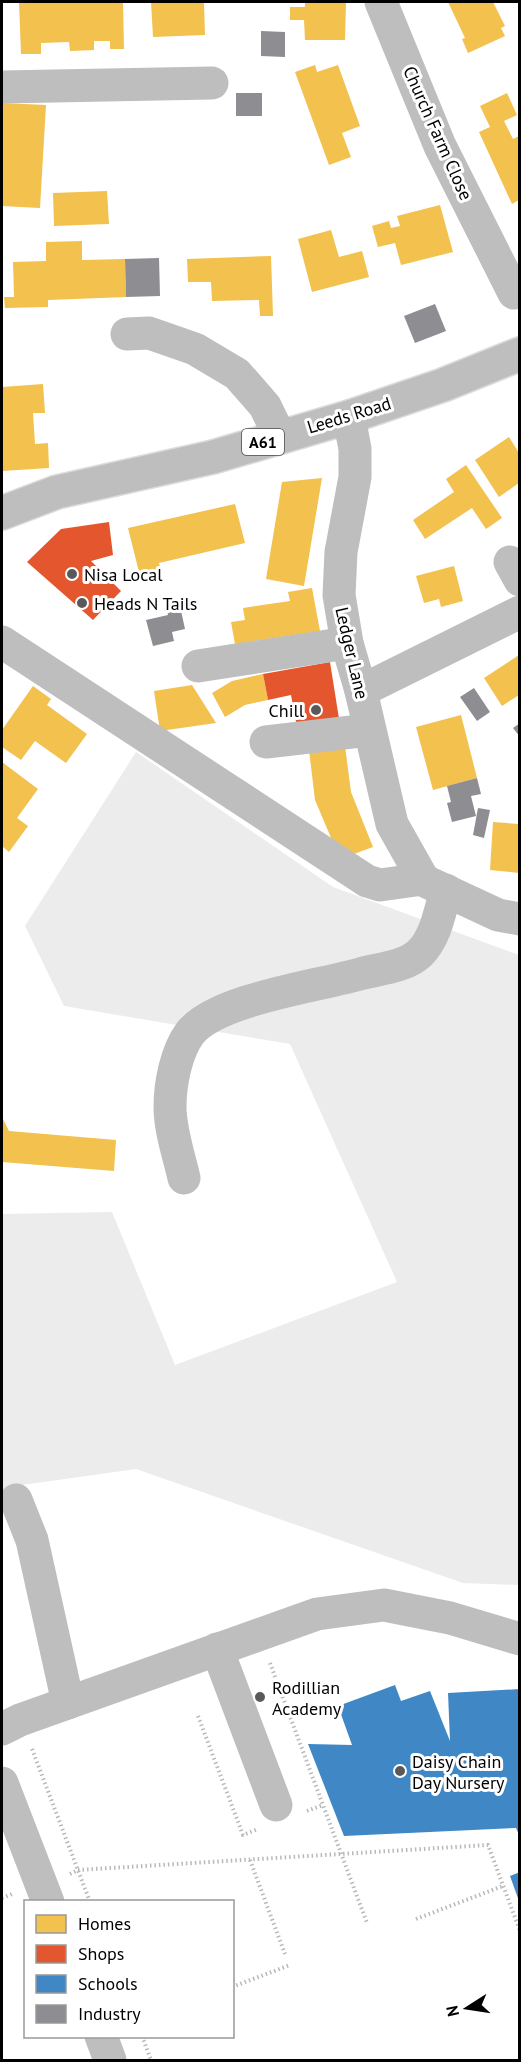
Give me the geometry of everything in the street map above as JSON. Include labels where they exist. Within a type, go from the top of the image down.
[{"type":"street","name":"Church Farm Close","points":[[381,2],[440,146],[509,257],[514,293]]},
{"type":"street","points":[[2,87],[212,83]]},
{"type":"street","points":[[127,334],[149,333],[195,349],[237,374],[265,406],[280,437]]},
{"type":"street","name":"Leeds Road","points":[[2,513],[57,492],[213,457],[349,417],[443,385],[519,354]]},
{"type":"street","name":"Ledger Lane","points":[[349,417],[355,449],[355,477],[341,552],[339,595],[347,643],[361,691],[392,824],[434,885]]},
{"type":"street","points":[[361,691],[519,612]]},
{"type":"street","points":[[2,642],[367,881],[380,885],[434,885],[498,915],[519,919]]},
{"type":"street","points":[[198,666],[347,643]]},
{"type":"street","points":[[266,742],[369,730]]},
{"type":"street","points":[[184,1179],[170,1108],[173,1077],[181,1052],[191,1032],[211,1017],[251,999],[336,981],[405,962],[420,953],[433,932],[434,885]]},
{"type":"street","points":[[16,1500],[32,1540],[69,1703]]},
{"type":"street","points":[[11,1724],[317,1614],[384,1605],[450,1618],[519,1639]]},
{"type":"street","points":[[217,1649],[276,1805]]},
{"type":"street","points":[[2,1783],[44,1893]]},
{"type":"street","points":[[101,2038],[110,2061]]},
{"type":"path","points":[[259,1634],[367,1923]]},
{"type":"path","points":[[11,1724],[78,1870],[89,1900]]},
{"type":"path","points":[[2,1898],[44,1893],[78,1870],[488,1845],[519,1931]]},
{"type":"path","points":[[250,1860],[285,1954]]},
{"type":"path","points":[[416,1918],[503,1886]]},
{"type":"path","points":[[234,1986],[290,1965]]},
{"type":"path","points":[[142,2038],[151,2061]]},
{"type":"shaded area","points":[[136,752],[333,887],[519,955],[519,1585],[463,1583],[136,1469],[15,1486],[2,1492],[2,1214],[112,1212],[175,1365],[397,1282],[290,1044],[64,1006],[25,926]]},
{"type":"building: Homes","points":[[19,2],[123,2],[124,49],[110,49],[110,41],[94,41],[94,50],[70,51],[69,42],[41,43],[41,54],[21,54]]},
{"type":"building: Homes","points":[[151,2],[204,2],[205,35],[153,37]]},
{"type":"building: Homes","points":[[305,2],[346,2],[345,40],[305,40],[304,20],[290,20],[290,7],[305,7]]},
{"type":"building: Homes","points":[[448,2],[493,2],[505,26],[501,28],[505,36],[468,53],[462,39],[465,38]]},
{"type":"building: Homes","points":[[315,65],[317,72],[338,65],[360,126],[342,133],[351,157],[329,165],[295,72]]},
{"type":"building: Homes","points":[[507,93],[517,115],[504,121],[513,139],[519,136],[519,200],[512,204],[479,132],[490,127],[480,106]]},
{"type":"building: Homes","points":[[2,103],[46,105],[40,208],[2,206]]},
{"type":"building: Homes","points":[[107,191],[109,224],[54,226],[53,193]]},
{"type":"building: Homes","points":[[440,205],[453,252],[401,265],[395,243],[378,247],[372,226],[389,221],[391,228],[400,226],[397,216]]},
{"type":"building: Homes","points":[[331,230],[339,257],[362,251],[369,277],[312,292],[298,239]]},
{"type":"building: Homes","points":[[82,241],[82,260],[125,259],[126,297],[48,300],[48,307],[5,308],[4,297],[14,297],[13,262],[46,261],[46,242]]},
{"type":"building: Homes","points":[[271,256],[273,316],[260,316],[259,300],[212,301],[211,282],[188,282],[187,259]]},
{"type":"building: Homes","points":[[43,384],[45,413],[33,413],[35,444],[48,443],[49,468],[2,471],[2,387]]},
{"type":"building: Homes","points":[[509,437],[519,453],[519,483],[499,497],[475,460]]},
{"type":"building: Homes","points":[[466,465],[502,518],[486,529],[472,508],[425,539],[413,520],[454,492],[446,479]]},
{"type":"building: Homes","points":[[322,478],[304,586],[266,579],[282,482]]},
{"type":"building: Homes","points":[[235,504],[245,543],[159,563],[162,575],[141,580],[128,528]]},
{"type":"building: Homes","points":[[454,566],[463,601],[441,607],[439,599],[424,603],[416,576]]},
{"type":"building: Homes","points":[[312,588],[320,631],[235,644],[231,622],[245,620],[243,608],[290,601],[288,592]]},
{"type":"building: Homes","points":[[519,655],[519,695],[502,706],[484,678]]},
{"type":"building: Homes","points":[[263,674],[268,700],[245,705],[225,717],[212,693],[232,681]]},
{"type":"building: Homes","points":[[192,685],[216,723],[160,731],[154,691]]},
{"type":"building: Homes","points":[[33,686],[51,699],[47,705],[87,734],[66,763],[35,741],[21,760],[2,747],[2,730]]},
{"type":"building: Homes","points":[[461,715],[477,778],[433,790],[416,727]]},
{"type":"building: Homes","points":[[345,746],[351,792],[373,847],[340,859],[315,800],[309,750]]},
{"type":"building: Homes","points":[[2,762],[38,789],[17,818],[28,826],[9,852],[2,846]]},
{"type":"building: Homes","points":[[493,822],[519,824],[519,873],[490,870]]},
{"type":"building: Homes","points":[[2,1117],[9,1131],[116,1140],[114,1171],[2,1162]]},
{"type":"building: Shops","name":"Nisa Local","points":[[109,522],[113,555],[91,561],[121,591],[93,620],[27,562],[61,529]]},
{"type":"building: Shops","name":"Chill","points":[[330,662],[340,725],[298,732],[291,695],[268,700],[263,674]]},
{"type":"building: Schools","points":[[395,1685],[401,1701],[430,1691],[450,1741],[448,1693],[520,1689],[520,1837],[516,1828],[344,1836],[308,1744],[352,1745],[338,1706]]},
{"type":"building: Schools","points":[[520,1872],[520,1901],[519,1901],[510,1876]]},
{"type":"building: Industry","points":[[261,31],[285,32],[285,57],[261,56]]},
{"type":"building: Industry","points":[[236,93],[262,93],[262,116],[236,116]]},
{"type":"building: Industry","points":[[159,258],[160,296],[126,297],[125,259]]},
{"type":"building: Industry","points":[[435,304],[446,331],[415,343],[404,316]]},
{"type":"building: Industry","points":[[180,606],[185,629],[172,632],[174,641],[153,646],[146,620],[168,615],[167,610]]},
{"type":"building: Industry","points":[[474,688],[490,712],[477,721],[460,697]]},
{"type":"building: Industry","points":[[520,723],[520,737],[513,728]]},
{"type":"building: Industry","points":[[477,778],[481,794],[471,796],[476,816],[452,822],[447,803],[451,802],[447,786]]},
{"type":"building: Industry","points":[[478,808],[490,810],[484,838],[473,835]]},
{"type":"place","name":"Nisa Local","points":[[72,574]]},
{"type":"place","name":"Heads N Tails","points":[[82,603]]},
{"type":"place","name":"Chill","points":[[316,710]]},
{"type":"place","name":"Rodillian Academy","points":[[260,1697]]},
{"type":"place","name":"Daisy Chain Day Nursery","points":[[400,1771]]}]
